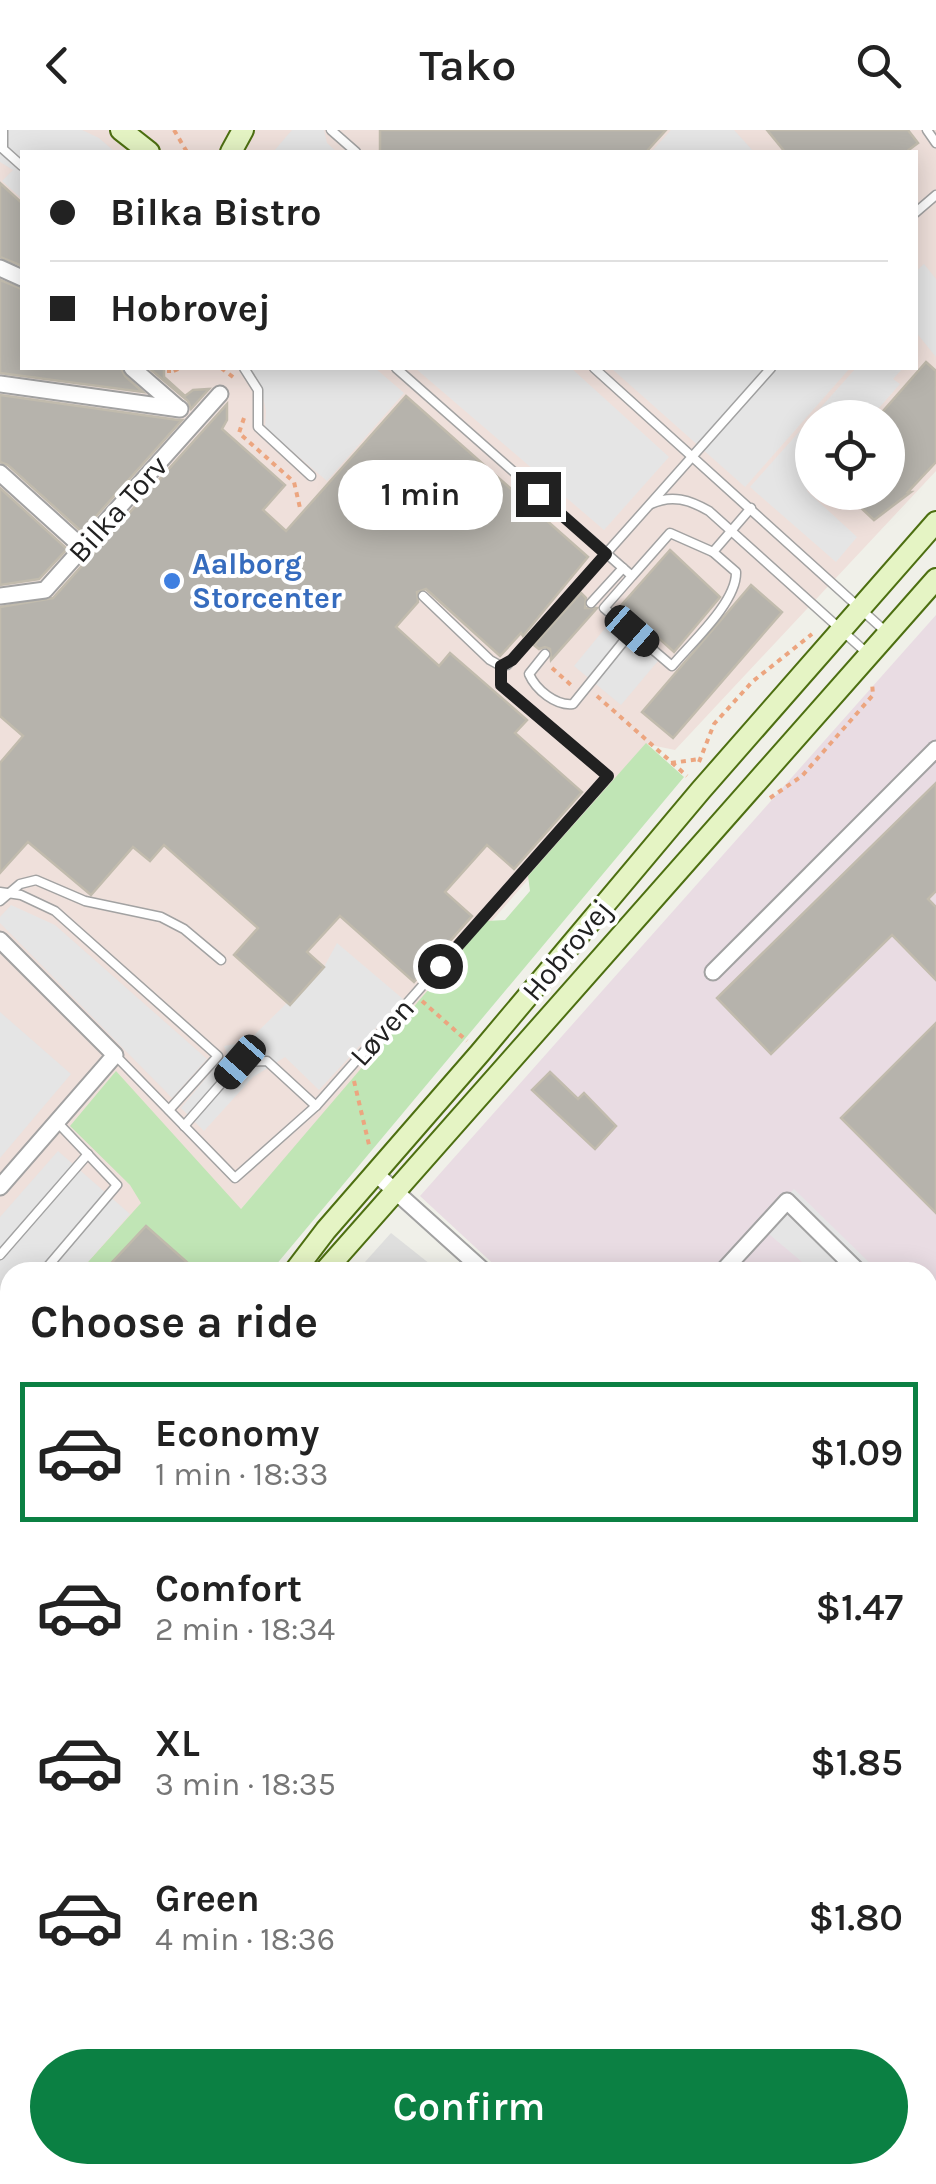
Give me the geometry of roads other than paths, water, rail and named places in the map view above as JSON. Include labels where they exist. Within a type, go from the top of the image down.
[{"type":"main road","points":[[121,130],[146,150]]},
{"type":"main road","name":"Hobrovej","points":[[302,1262],[701,790],[936,522]]},
{"type":"main road","name":"Hobrovej","points":[[333,1262],[936,579]]},
{"type":"street","points":[[0,384],[180,410],[134,370]]},
{"type":"street","name":"Bilka Torv","points":[[0,596],[45,590],[220,394]]},
{"type":"street","points":[[0,474],[84,548]]},
{"type":"street","points":[[713,972],[936,749]]},
{"type":"street","name":"Løven","points":[[0,940],[115,1055]]},
{"type":"street","points":[[0,1187],[115,1055]]},
{"type":"street","points":[[375,1173],[475,1262]]},
{"type":"street","points":[[731,1262],[786,1201],[849,1262]]},
{"type":"lane","points":[[3,130],[3,148],[20,164]]},
{"type":"lane","points":[[331,130],[354,150]]},
{"type":"lane","points":[[927,130],[936,143]]},
{"type":"lane","points":[[245,370],[258,390],[258,427],[311,476]]},
{"type":"lane","points":[[398,370],[632,576]]},
{"type":"lane","points":[[596,370],[888,634]]},
{"type":"lane","points":[[422,596],[490,660],[501,666],[512,660],[769,370]]},
{"type":"lane","points":[[647,506],[660,500],[690,500],[732,530],[868,654]]},
{"type":"lane","points":[[713,552],[750,508]]},
{"type":"lane","points":[[670,533],[713,552],[736,572],[731,594],[672,666],[604,608],[670,533]]},
{"type":"lane","points":[[592,602],[623,568]]},
{"type":"lane","points":[[545,654],[528,674],[532,682],[552,699],[564,705],[573,704],[632,631]]},
{"type":"lane","name":"Løven","points":[[115,1055],[236,1178],[316,1106],[608,776],[501,685],[501,666]]},
{"type":"lane","points":[[2,896],[20,884],[36,880],[84,901],[144,912],[184,928],[221,960]]},
{"type":"lane","points":[[2,896],[21,895],[55,911],[218,1056],[169,1110]]},
{"type":"lane","points":[[184,1126],[240,1062],[267,1061],[316,1106]]},
{"type":"lane","points":[[52,1262],[117,1186],[57,1122]]},
{"type":"lane","points":[[0,1255],[88,1154]]},
{"type":"place","name":"Aalborg Storcenter","points":[[172,581]]}]
